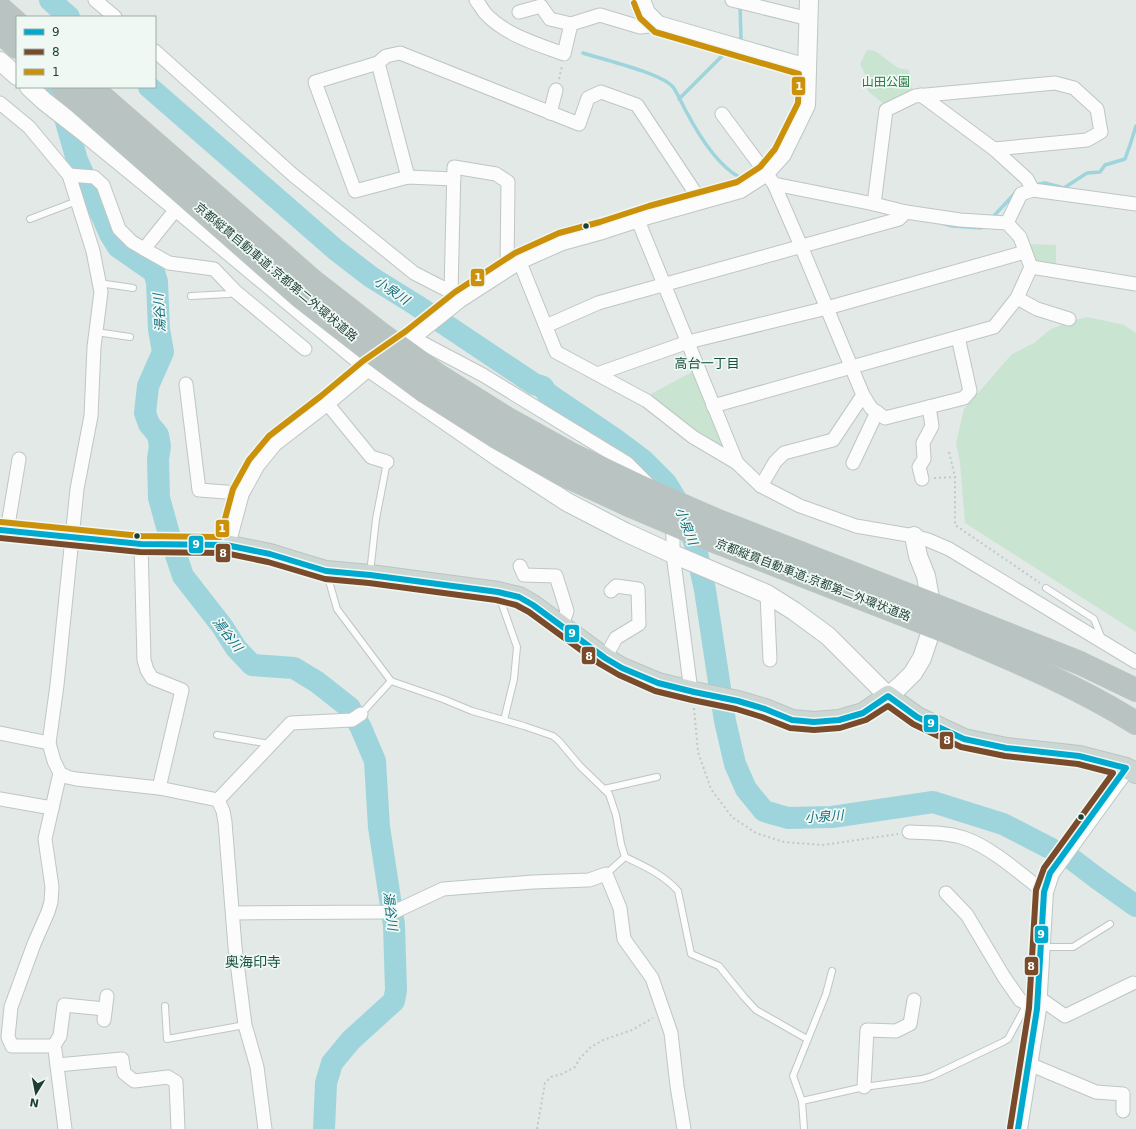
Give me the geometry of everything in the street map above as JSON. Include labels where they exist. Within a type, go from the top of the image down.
[{"type":"highway","points":[[0,8],[16,22]]},
{"type":"highway","points":[[0,32],[16,46]]},
{"type":"highway","name":"京都縦貫自動車道;京都第二外環状道路","points":[[63,88],[301,296],[368,349],[426,392],[495,436],[560,473],[710,540],[946,620],[1080,663],[1136,690]]},
{"type":"highway","name":"京都縦貫自動車道;京都第二外環状道路","points":[[92,88],[313,281],[381,334],[506,418],[571,454],[661,497],[946,620],[1044,674],[1119,712],[1136,723]]},
{"type":"main road","points":[[4,530],[141,544],[226,545],[270,554],[326,571],[370,575],[498,592],[519,597],[562,626],[605,658],[622,668],[658,683],[738,701],[765,709],[792,720],[814,722],[839,720],[863,713],[888,696],[917,717],[964,739],[1006,748],[1080,756],[1131,770]]},
{"type":"street","points":[[95,0],[114,16]]},
{"type":"street","points":[[476,0],[486,13],[500,26],[520,37],[564,54],[571,24]]},
{"type":"street","points":[[641,0],[646,13],[658,25]]},
{"type":"street","points":[[732,0],[809,19]]},
{"type":"street","points":[[770,179],[806,105],[809,0]]},
{"type":"street","points":[[519,12],[541,6],[550,19],[571,24],[600,16],[640,27],[658,25],[807,68]]},
{"type":"street","points":[[156,52],[293,175],[414,273],[454,298]]},
{"type":"street","points":[[454,179],[408,177],[355,191],[315,82],[378,63],[386,56],[400,53],[579,124],[588,98],[601,92],[637,105],[700,200]]},
{"type":"street","points":[[0,61],[16,75]]},
{"type":"street","points":[[378,63],[408,177]]},
{"type":"street","points":[[874,204],[886,110],[915,96],[1055,83],[1074,88],[1097,109],[1101,132],[1087,140],[994,149]]},
{"type":"street","points":[[30,88],[368,367],[501,459],[567,502],[625,532],[768,594],[828,636],[888,696],[913,673],[922,658],[929,637],[932,609],[926,576],[918,556],[914,536]]},
{"type":"street","points":[[550,113],[556,90]]},
{"type":"street","points":[[921,96],[994,149],[1027,179],[1032,188]]},
{"type":"street","points":[[0,103],[30,128],[81,176],[103,184],[119,229],[132,242],[169,263],[214,269],[234,291],[305,349]]},
{"type":"street","points":[[722,114],[770,179],[802,246],[863,395],[871,408],[885,418],[964,398],[970,391],[958,337]]},
{"type":"street","points":[[454,298],[454,167],[496,174],[508,182],[513,264],[546,326],[556,352],[647,401],[693,437],[736,463],[761,486],[800,506],[856,526],[914,536],[949,549],[1136,662]]},
{"type":"street","points":[[81,176],[77,200],[94,251],[101,292],[94,348],[91,416],[77,489],[57,685],[49,743],[54,761],[60,773],[67,777],[159,788],[218,800]]},
{"type":"street","points":[[226,545],[240,493],[256,464],[274,442],[368,367],[414,334],[454,298],[513,264],[562,241],[770,179],[906,212],[960,220],[1007,223],[1020,237],[1032,267],[1017,298],[994,326],[714,406]]},
{"type":"street","points":[[1007,223],[1021,194],[1032,188],[1136,204]]},
{"type":"street","points":[[144,249],[177,208]]},
{"type":"street","points":[[546,326],[598,303],[899,219],[906,212]]},
{"type":"street","points":[[637,218],[736,463]]},
{"type":"street","points":[[597,374],[688,342],[827,308],[1026,252]]},
{"type":"street","points":[[1032,267],[1136,284]]},
{"type":"street","points":[[1017,298],[1037,310],[1069,318]]},
{"type":"street","points":[[414,334],[627,463],[651,487],[666,510],[673,535],[693,692]]},
{"type":"street","points":[[186,384],[198,490],[240,493]]},
{"type":"street","points":[[761,486],[775,462],[784,453],[833,440],[863,395]]},
{"type":"street","points":[[326,402],[371,457],[387,462]]},
{"type":"street","points":[[922,479],[919,468],[924,459],[923,443],[932,426],[929,408]]},
{"type":"street","points":[[853,463],[877,412]]},
{"type":"street","points":[[4,530],[19,459]]},
{"type":"street","points":[[141,544],[144,660],[146,670],[152,678],[182,690],[159,788]]},
{"type":"street","points":[[520,566],[524,576],[556,576],[567,611],[562,626]]},
{"type":"street","points":[[605,658],[616,638],[639,624],[638,589],[616,586],[611,592]]},
{"type":"street","points":[[768,594],[770,660]]},
{"type":"street","points":[[218,800],[291,723],[356,717]]},
{"type":"street","points":[[0,733],[49,743]]},
{"type":"street","points":[[1018,1129],[1029,1064],[1034,1003],[1041,947],[1044,892],[1050,873],[1070,844],[1131,770]]},
{"type":"street","points":[[53,1047],[12,1046],[8,1037],[11,1007],[51,902],[52,887],[45,839],[60,773]]},
{"type":"street","points":[[0,799],[52,808]]},
{"type":"street","points":[[218,800],[223,811],[225,822],[235,947],[245,1026],[257,1067],[265,1129]]},
{"type":"street","points":[[909,832],[938,833],[964,838],[986,848],[1044,892]]},
{"type":"street","points":[[232,913],[390,912],[443,889],[533,882],[589,880],[606,874],[620,908],[624,939],[652,978],[671,1033],[684,1129]]},
{"type":"street","points":[[946,893],[967,915],[1004,978],[1020,1000],[1034,1003],[1066,1016],[1133,983]]},
{"type":"street","points":[[53,1047],[60,1036],[64,1005],[104,1014],[107,996]]},
{"type":"street","points":[[864,1087],[867,1030],[896,1031],[910,1024],[914,1000]]},
{"type":"street","points":[[53,1047],[55,1050],[65,1129]]},
{"type":"street","points":[[57,1065],[122,1059],[124,1073],[134,1082],[168,1077],[176,1082],[178,1129]]},
{"type":"street","points":[[1029,1064],[1096,1092],[1123,1094],[1123,1111]]},
{"type":"lane","points":[[30,219],[77,200]]},
{"type":"lane","points":[[99,283],[133,288]]},
{"type":"lane","points":[[190,296],[229,294],[234,291]]},
{"type":"lane","points":[[96,332],[130,337]]},
{"type":"lane","points":[[370,575],[376,519],[387,462]]},
{"type":"lane","points":[[326,571],[337,609],[392,681],[472,711],[553,736],[564,746],[580,766],[609,794],[616,815],[625,857],[655,872],[672,884],[678,891],[691,954],[719,966],[756,1010],[807,1039]]},
{"type":"lane","points":[[1046,588],[1094,619],[1104,642]]},
{"type":"lane","points":[[498,592],[517,647],[514,679],[504,720]]},
{"type":"lane","points":[[356,717],[392,681]]},
{"type":"lane","points":[[217,735],[270,744]]},
{"type":"lane","points":[[604,789],[657,777]]},
{"type":"lane","points":[[606,874],[625,857]]},
{"type":"lane","points":[[1041,947],[1073,947],[1110,924]]},
{"type":"lane","points":[[804,1129],[802,1101],[793,1076],[826,994],[832,971]]},
{"type":"lane","points":[[802,1101],[864,1087],[922,1079],[932,1076],[1008,1039],[1034,1003]]},
{"type":"lane","points":[[165,1006],[167,1039],[245,1026]]},
{"type":"path","points":[[556,90],[564,54]]},
{"type":"path","points":[[949,452],[954,477],[955,525],[1046,588]]},
{"type":"path","points":[[948,477],[954,477]]},
{"type":"path","points":[[693,692],[698,752],[712,789],[732,817],[756,834],[784,842],[823,845],[909,832]]},
{"type":"path","points":[[536,1129],[545,1083],[551,1077],[562,1074],[575,1067],[591,1047],[603,1040],[632,1030],[663,1011]]},
{"type":"green space","name":"山田公園","points":[[867,50],[875,51],[898,68],[909,70],[912,91],[885,105],[868,91],[866,76],[860,64]]},
{"type":"green space","points":[[1027,244],[1056,245],[1056,267],[1035,262]]},
{"type":"green space","points":[[1087,317],[1124,325],[1136,333],[1136,632],[965,523],[960,463],[956,443],[964,409],[1012,354],[1034,343],[1051,329]]},
{"type":"green space","points":[[694,371],[724,448],[649,395]]},
{"type":"waterway","name":"小泉川","points":[[50,0],[68,16]]},
{"type":"waterway","points":[[737,41],[741,38],[740,5]]},
{"type":"waterway","points":[[679,99],[727,51]]},
{"type":"waterway","points":[[583,53],[644,72],[657,77],[673,87],[708,148],[723,164],[739,177]]},
{"type":"waterway","name":"湯谷川","points":[[57,88],[77,160],[110,234],[118,247],[154,272],[157,282],[159,329],[163,352],[148,386],[145,413],[149,424],[158,435],[160,446],[158,459],[159,498],[183,576],[222,626],[236,648],[252,665],[294,668],[317,682],[350,708],[361,728],[375,761],[379,827],[394,925],[396,990],[394,1001],[351,1040],[332,1063],[326,1083],[324,1129]]},
{"type":"waterway","name":"小泉川","points":[[150,88],[336,250],[371,277],[416,305],[534,384],[543,387],[547,393],[643,460],[666,483],[680,506],[695,544],[705,590],[725,721],[735,764],[746,789],[764,811],[788,818],[832,817],[933,802],[1003,824],[1073,860],[1136,906]]},
{"type":"waterway","points":[[1035,185],[1045,183],[1064,188],[1087,173],[1100,172],[1105,165],[1125,159],[1136,126]]},
{"type":"waterway","points":[[991,219],[1018,190]]},
{"type":"waterway","points":[[942,223],[952,226],[981,228]]},
{"type":"transit line","name":"1","points":[[1,522],[141,536],[220,537],[233,489],[249,460],[269,436],[363,361],[406,331],[455,292],[515,253],[559,233],[737,182],[760,167],[775,149],[798,103],[799,74],[655,32],[640,18],[634,3]]},
{"type":"transit line","name":"9","points":[[0,530],[141,544],[226,545],[270,554],[326,571],[370,575],[498,592],[519,597],[533,605],[605,658],[622,668],[658,683],[738,701],[765,709],[792,720],[814,722],[839,720],[863,713],[888,696],[917,717],[964,739],[1006,748],[1079,756],[1126,768],[1050,873],[1044,892],[1037,1009],[1018,1129]]},
{"type":"transit line","name":"8","points":[[0,538],[140,552],[225,553],[268,562],[325,579],[369,583],[496,600],[516,605],[529,612],[600,664],[619,675],[655,691],[736,709],[790,728],[814,730],[840,728],[866,720],[888,706],[913,724],[961,747],[1005,756],[1078,764],[1113,773],[1044,868],[1036,890],[1029,1008],[1010,1128]]},
{"type":"district","name":"高台一丁目","points":[[707,363]]},
{"type":"district","name":"奥海印寺","points":[[253,962]]}]
